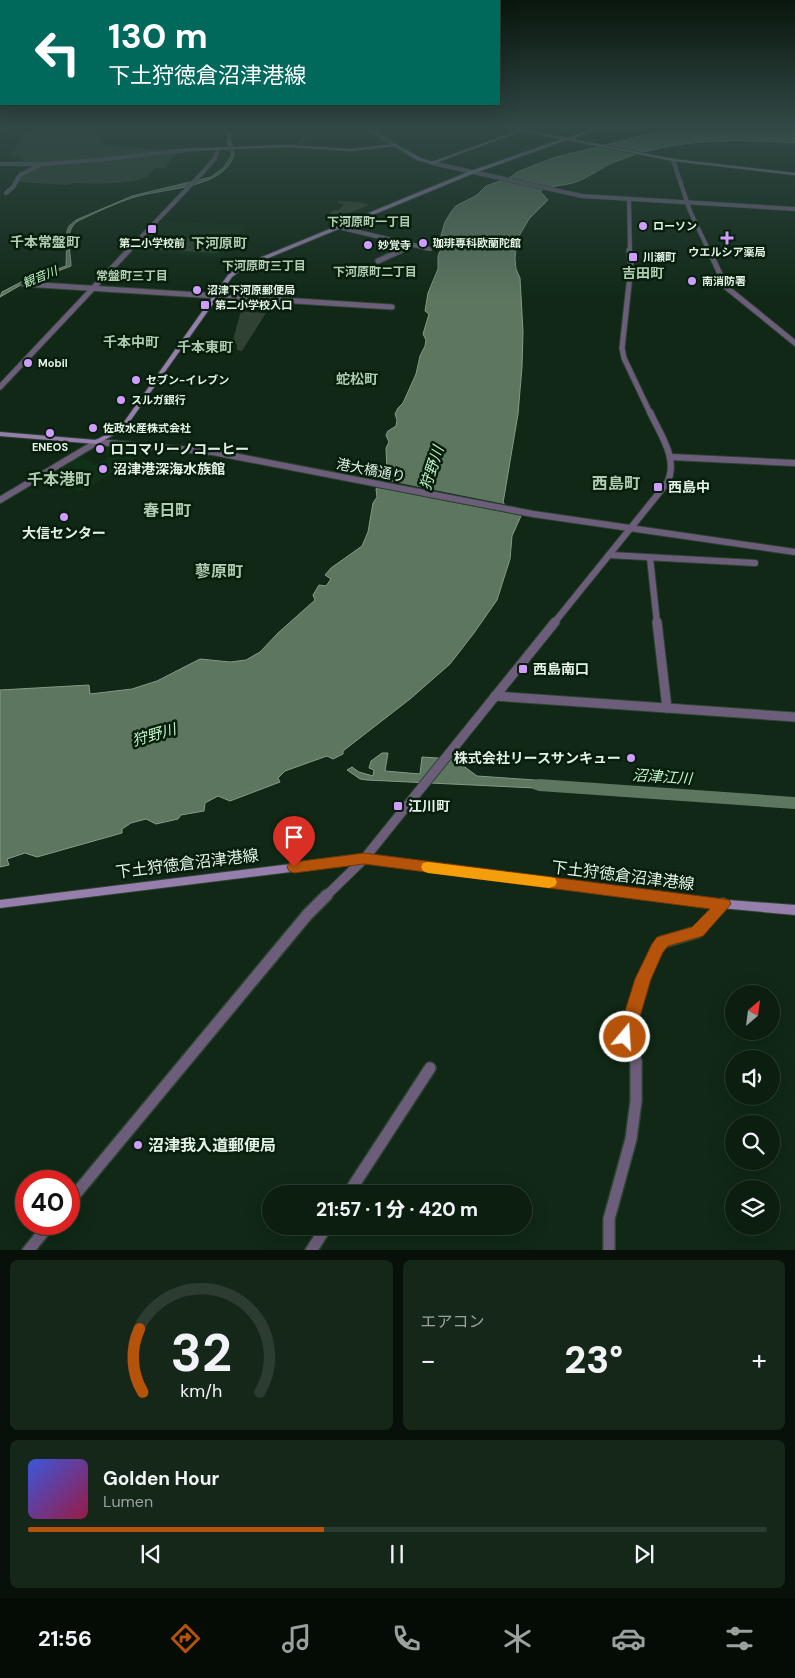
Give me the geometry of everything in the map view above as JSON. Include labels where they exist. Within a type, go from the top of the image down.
[{"type":"main road","points":[[97,442],[118,431],[126,423],[230,276],[243,267],[442,184]]},
{"type":"main road","name":"港大橋通り","points":[[0,434],[97,442]]},
{"type":"main road","name":"下土狩徳倉沼津港線","points":[[0,904],[364,858],[724,904],[795,910]]},
{"type":"street","points":[[6,193],[14,184]]},
{"type":"street","points":[[0,387],[192,184]]},
{"type":"street","points":[[526,184],[582,196],[795,209]]},
{"type":"street","points":[[681,184],[687,203],[726,287],[795,343]]},
{"type":"street","points":[[80,1189],[307,915],[364,858],[671,476],[670,457],[624,358],[622,348],[631,266],[628,246],[629,200]]},
{"type":"street","points":[[338,227],[430,249]]},
{"type":"street","points":[[378,262],[413,245]]},
{"type":"street","points":[[24,284],[392,306]]},
{"type":"street","points":[[0,500],[97,442]]},
{"type":"street","name":"港大橋通り","points":[[97,442],[213,452],[533,514],[795,552]]},
{"type":"street","points":[[670,457],[795,463]]},
{"type":"street","points":[[609,555],[755,563]]},
{"type":"street","points":[[650,558],[667,708]]},
{"type":"street","points":[[495,696],[795,717]]},
{"type":"street","points":[[609,1250],[606,1235],[609,1217],[630,1143],[636,1101],[636,1061],[626,1046],[625,1037],[643,979],[657,948],[663,942],[697,932],[724,904]]},
{"type":"street","points":[[354,1185],[430,1068]]},
{"type":"street","points":[[28,1250],[41,1235]]},
{"type":"street","points":[[311,1250],[320,1235]]},
{"type":"shaded area","points":[[339,201],[359,202],[370,205],[333,219],[327,217],[333,210],[339,210],[344,204],[338,203]]},
{"type":"shaded area","points":[[161,221],[246,225],[221,257],[131,251]]},
{"type":"shaded area","points":[[167,237],[227,240],[217,253],[156,250]]},
{"type":"shaded area","points":[[241,311],[266,313],[242,351],[237,350],[237,344],[232,343]]},
{"type":"shaded area","points":[[97,446],[149,450],[83,491],[76,491],[45,480],[45,478],[79,457],[97,464],[111,455],[94,449]]},
{"type":"water","name":"観音川","points":[[181,184],[194,184],[135,197],[78,221],[73,225],[69,236],[71,266],[19,286],[0,297],[2,292],[21,282],[66,266],[67,231],[69,226],[76,220],[132,196]]},
{"type":"water","name":"狩野川","points":[[491,184],[566,184],[540,191],[548,200],[529,219],[519,236],[516,248],[515,259],[516,269],[520,278],[523,332],[522,367],[518,414],[503,503],[521,516],[512,536],[510,559],[497,600],[474,633],[450,664],[410,699],[343,751],[343,754],[333,759],[327,756],[285,771],[278,778],[280,782],[230,801],[218,796],[205,803],[204,811],[181,815],[178,819],[156,824],[146,819],[131,823],[122,829],[122,833],[37,857],[25,853],[7,859],[9,865],[0,867],[0,690],[89,685],[90,694],[132,689],[157,681],[200,659],[230,662],[246,660],[260,652],[315,600],[313,595],[319,585],[326,586],[331,579],[325,575],[331,568],[362,546],[368,532],[373,503],[377,497],[376,489],[387,472],[386,448],[389,442],[386,435],[388,431],[396,426],[395,414],[403,403],[416,374],[420,356],[425,346],[426,340],[423,334],[429,314],[425,311],[428,293],[438,269],[438,256],[441,249],[440,239],[445,222],[456,206],[477,195],[486,186]]},
{"type":"water","points":[[382,753],[388,753],[385,771],[420,774],[422,757],[454,759],[477,776],[549,781],[556,783],[556,789],[367,780],[360,779],[347,770],[352,767],[359,772],[373,776],[374,770],[369,768],[371,761]]},
{"type":"pier","points":[[379,479],[509,505],[523,516],[374,487]]},
{"type":"waterway","name":"沼津江川","points":[[539,785],[795,803]]},
{"type":"slow traffic","points":[[428,867],[549,882]]},
{"type":"place","name":"ローソン","points":[[643,226]]},
{"type":"place","name":"第二小学校前","points":[[152,229]]},
{"type":"place","name":"ウエルシア薬局","points":[[727,238]]},
{"type":"place","name":"珈琲専科欧蘭陀館","points":[[423,243]]},
{"type":"place","name":"妙覚寺","points":[[368,245]]},
{"type":"place","name":"川瀬町","points":[[633,257]]},
{"type":"place","name":"南消防署","points":[[692,281]]},
{"type":"place","name":"沼津下河原郵便局","points":[[197,290]]},
{"type":"place","name":"第二小学校入口","points":[[205,305]]},
{"type":"place","name":"Mobil","points":[[28,363]]},
{"type":"place","name":"セブン-イレブン","points":[[136,380]]},
{"type":"place","name":"スルガ銀行","points":[[121,400]]},
{"type":"place","name":"佐政水産株式会社","points":[[93,428]]},
{"type":"place","name":"ENEOS","points":[[50,433]]},
{"type":"place","name":"ロコマリーノコーヒー","points":[[100,449]]},
{"type":"place","name":"沼津港深海水族館","points":[[103,469]]},
{"type":"place","name":"西島中","points":[[658,487]]},
{"type":"place","name":"大信センター","points":[[64,517]]},
{"type":"place","name":"西島南口","points":[[523,669]]},
{"type":"place","name":"株式会社リースサンキュー","points":[[631,758]]},
{"type":"place","name":"江川町","points":[[398,806]]},
{"type":"place","name":"沼津我入道郵便局","points":[[138,1145]]},
{"type":"district","name":"下河原町一丁目","points":[[369,222]]},
{"type":"district","name":"千本常盤町","points":[[45,242]]},
{"type":"district","name":"下河原町","points":[[219,243]]},
{"type":"district","name":"下河原町三丁目","points":[[264,266]]},
{"type":"district","name":"下河原町二丁目","points":[[375,272]]},
{"type":"district","name":"吉田町","points":[[643,273]]},
{"type":"district","name":"常盤町三丁目","points":[[132,276]]},
{"type":"district","name":"千本中町","points":[[131,342]]},
{"type":"district","name":"千本東町","points":[[205,347]]},
{"type":"district","name":"蛇松町","points":[[357,379]]},
{"type":"district","name":"千本港町","points":[[59,479]]},
{"type":"district","name":"西島町","points":[[616,483]]},
{"type":"district","name":"春日町","points":[[167,510]]},
{"type":"district","name":"蓼原町","points":[[219,571]]},
{"type":"route","points":[[294,867],[364,858],[375,861],[724,904],[704,927],[697,932],[663,942],[657,948],[643,979],[625,1037]]}]
